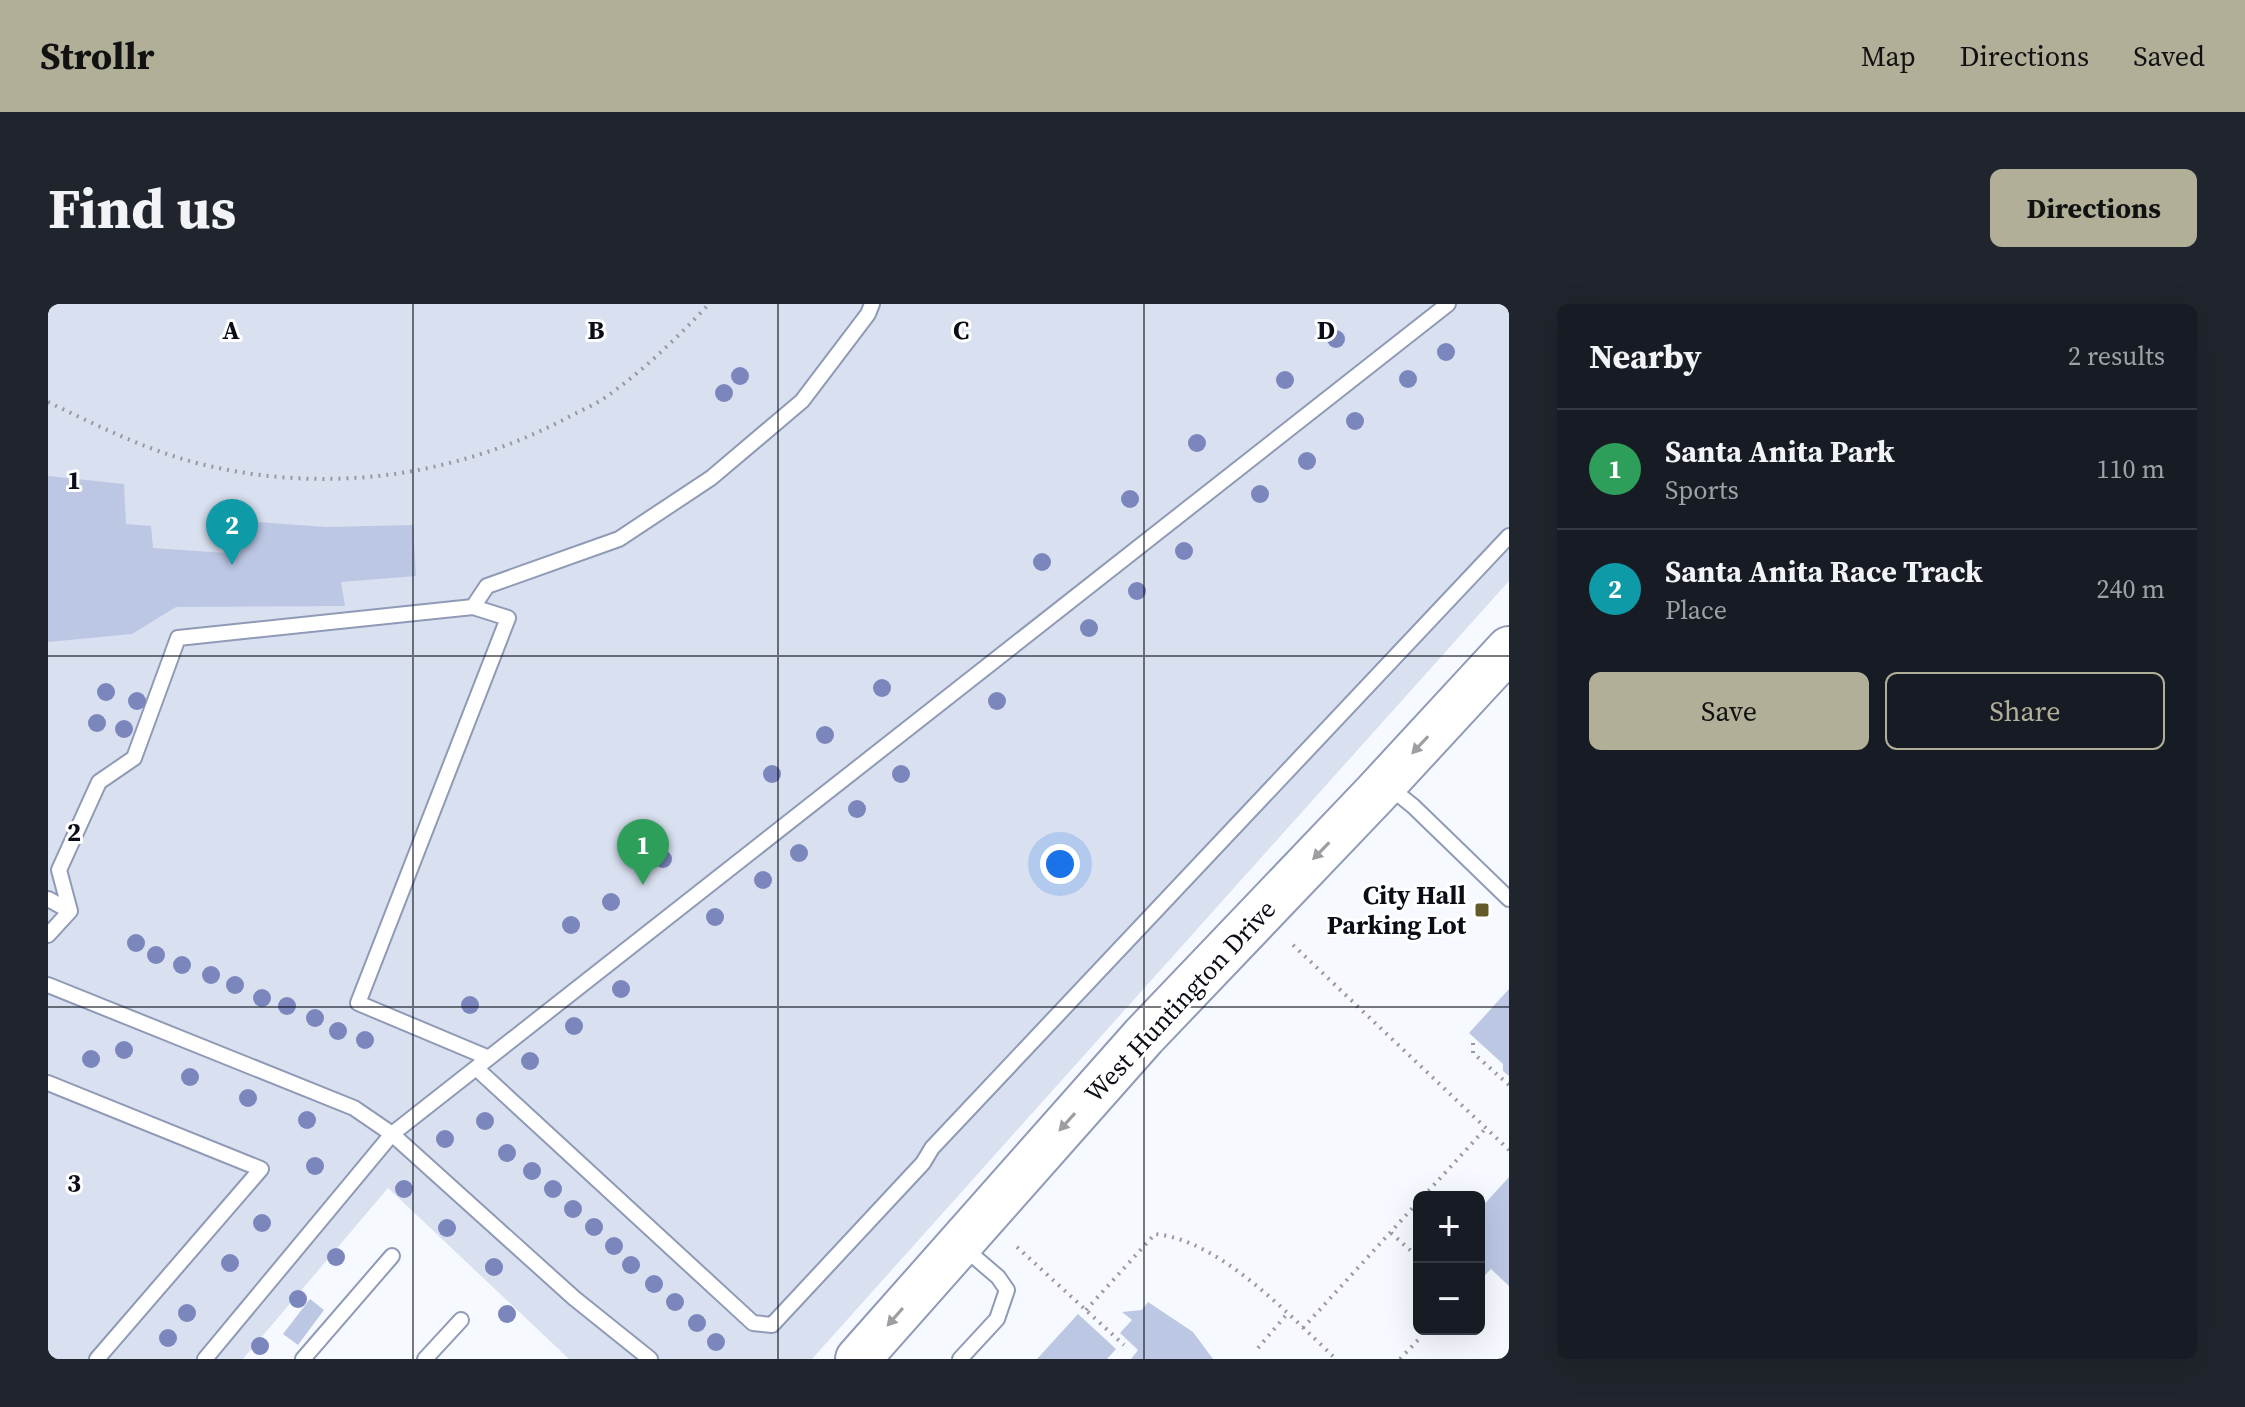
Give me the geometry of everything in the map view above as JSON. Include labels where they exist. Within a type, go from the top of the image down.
[{"type":"main road","name":"West Huntington Drive","points":[[858,1359],[1144,1036],[1509,649]]},
{"type":"lane","points":[[473,607],[487,586],[619,539],[711,478],[802,401],[868,314],[872,304]]},
{"type":"lane","points":[[205,1359],[392,1134],[1448,304]]},
{"type":"lane","points":[[476,1068],[753,1323],[772,1325],[923,1163],[932,1148],[1509,536]]},
{"type":"lane","points":[[70,911],[59,870],[99,782],[134,758],[178,638],[473,607],[508,618],[358,1003],[489,1058]]},
{"type":"lane","points":[[1385,783],[1509,899]]},
{"type":"lane","points":[[48,899],[70,911]]},
{"type":"lane","points":[[48,935],[70,911]]},
{"type":"lane","points":[[48,985],[354,1108],[392,1134],[574,1298],[650,1359]]},
{"type":"lane","points":[[48,1083],[261,1169],[97,1359]]},
{"type":"lane","points":[[959,1244],[998,1277],[1007,1290],[997,1319],[960,1359]]},
{"type":"lane","points":[[303,1359],[392,1256]]},
{"type":"lane","points":[[425,1359],[461,1320]]},
{"type":"path","points":[[48,402],[116,434],[204,465],[281,478],[363,479],[446,466],[528,438],[604,398],[667,349],[709,304]]},
{"type":"path","points":[[1293,945],[1509,1150]]},
{"type":"path","points":[[1473,1043],[1473,1053],[1509,1085]]},
{"type":"path","points":[[1428,1191],[1486,1128]]},
{"type":"path","points":[[1303,1328],[1413,1208]]},
{"type":"path","points":[[1391,1232],[1413,1252]]},
{"type":"path","points":[[1086,1310],[1155,1234],[1187,1241],[1221,1257],[1336,1359]]},
{"type":"path","points":[[1017,1247],[1124,1345]]},
{"type":"path","points":[[1258,1348],[1287,1314]]},
{"type":"path","points":[[1400,1359],[1418,1340]]},
{"type":"shaded area","points":[[48,304],[1509,304],[1509,581],[812,1359],[569,1359],[388,1188],[243,1359],[48,1359]]},
{"type":"building","points":[[48,476],[124,484],[126,524],[151,526],[153,548],[240,554],[243,521],[326,527],[413,525],[416,576],[341,582],[345,606],[176,607],[132,634],[48,642]]},
{"type":"building","points":[[1509,989],[1509,1076],[1503,1071],[1503,1064],[1469,1033]]},
{"type":"building","points":[[1509,1177],[1509,1286],[1491,1269],[1485,1275],[1485,1203]]},
{"type":"building","points":[[310,1299],[324,1310],[298,1345],[283,1334]]},
{"type":"building","points":[[1148,1302],[1193,1332],[1213,1359],[1131,1359],[1138,1350],[1120,1333],[1132,1320],[1122,1312],[1142,1310]]},
{"type":"building","points":[[1078,1314],[1116,1349],[1107,1359],[1037,1359]]},
{"type":"place","name":"Santa Anita Race Track","points":[[232,565]]},
{"type":"place","name":"Santa Anita Park","points":[[643,885]]},
{"type":"place","name":"City Hall Parking Lot","points":[[1482,910]]}]
